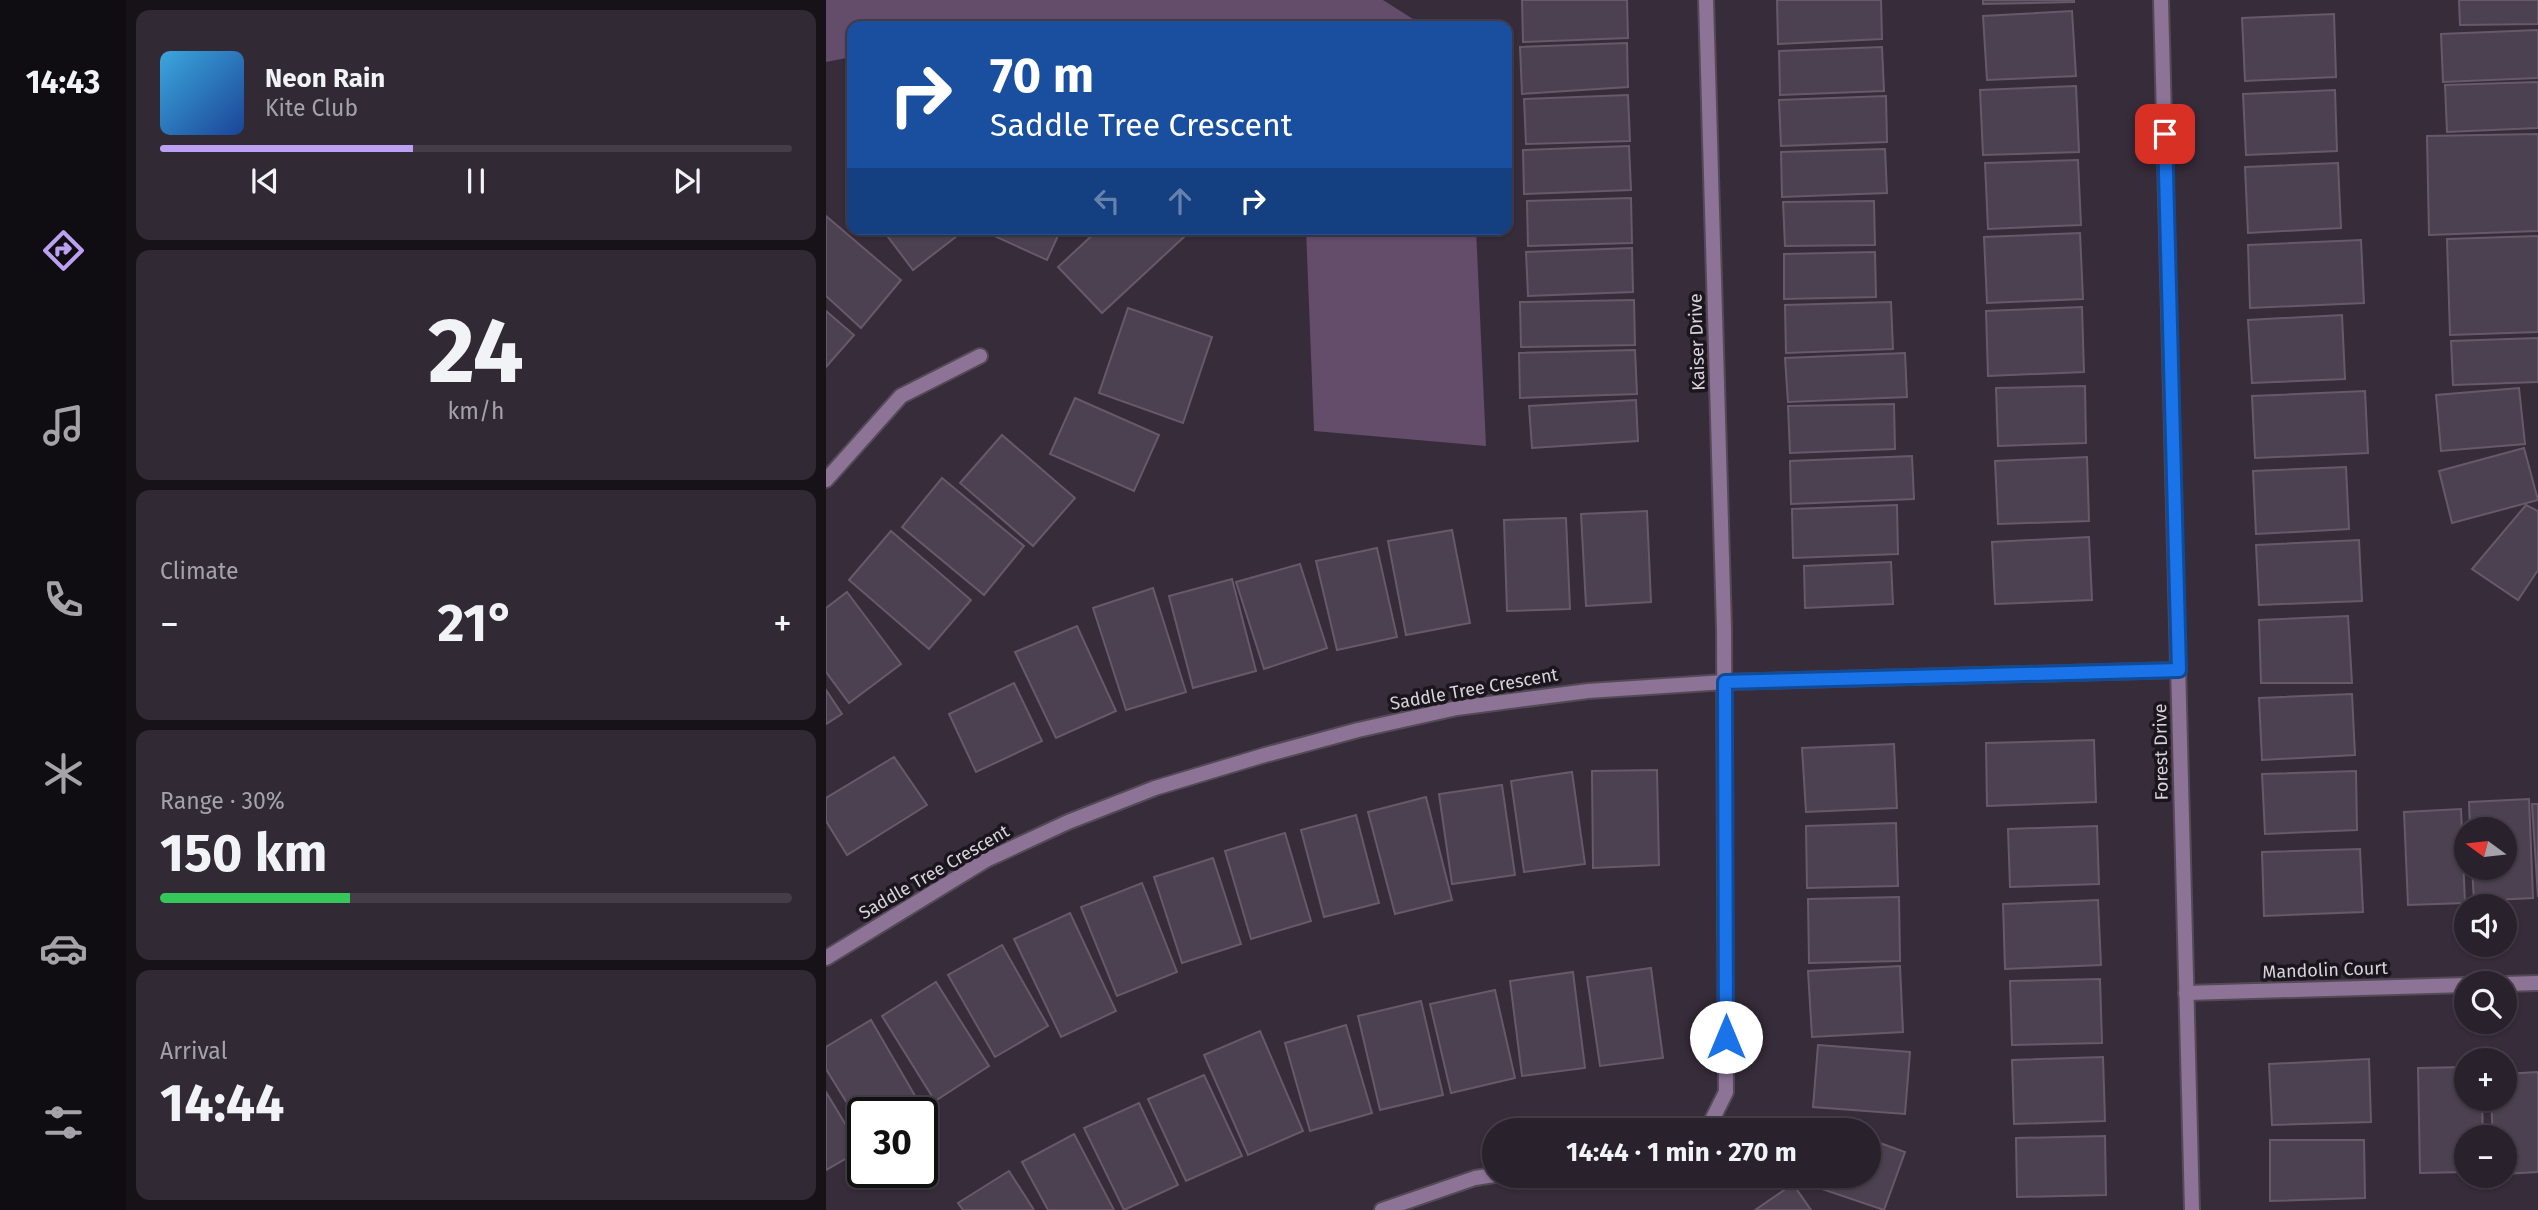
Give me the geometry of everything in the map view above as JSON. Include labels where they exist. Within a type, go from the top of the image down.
[{"type":"street","name":"Kaiser Drive","points":[[1706,0],[1725,682],[1726,1092],[1713,1118]]},
{"type":"street","name":"Forest Drive","points":[[2161,0],[2192,1210]]},
{"type":"street","points":[[826,480],[901,396],[980,356]]},
{"type":"street","name":"Saddle Tree Crescent","points":[[826,957],[986,860],[1068,822],[1155,788],[1345,733],[1457,708],[1588,691],[1725,682],[2179,670]]},
{"type":"street","points":[[2517,984],[2538,983]]},
{"type":"street","name":"Mandolin Court","points":[[2186,993],[2454,985]]},
{"type":"street","points":[[1382,1210],[1482,1177]]},
{"type":"shaded area","points":[[826,0],[1383,0],[1416,21],[847,21],[847,58],[826,62]]},
{"type":"shaded area","points":[[1306,235],[1476,235],[1486,446],[1314,431]]},
{"type":"building","points":[[1522,0],[1627,0],[1628,38],[1523,42]]},
{"type":"building","points":[[1777,0],[1881,0],[1882,39],[1778,44]]},
{"type":"building","points":[[1983,0],[2074,0],[2074,2],[1983,4]]},
{"type":"building","points":[[2459,0],[2538,0],[2538,24],[2460,25]]},
{"type":"building","points":[[2072,11],[2076,76],[1987,80],[1983,16]]},
{"type":"building","points":[[2334,14],[2336,77],[2245,81],[2242,18]]},
{"type":"building","points":[[2538,30],[2538,78],[2443,82],[2441,34]]},
{"type":"building","points":[[1627,43],[1628,87],[1522,94],[1520,47]]},
{"type":"building","points":[[1882,47],[1884,91],[1780,95],[1779,51]]},
{"type":"building","points":[[2538,82],[2538,128],[2447,132],[2445,85]]},
{"type":"building","points":[[2076,86],[2079,152],[1983,155],[1980,90]]},
{"type":"building","points":[[2335,90],[2337,151],[2246,155],[2243,94]]},
{"type":"building","points":[[1628,95],[1630,141],[1526,144],[1524,99]]},
{"type":"building","points":[[1886,96],[1887,142],[1781,146],[1779,100]]},
{"type":"building","points":[[2538,134],[2538,231],[2429,235],[2427,136]]},
{"type":"building","points":[[1629,146],[1631,190],[1524,194],[1523,150]]},
{"type":"building","points":[[1885,149],[1887,193],[1782,197],[1781,152]]},
{"type":"building","points":[[2078,160],[2081,225],[1988,229],[1985,163]]},
{"type":"building","points":[[2338,163],[2341,228],[2248,233],[2245,167]]},
{"type":"building","points":[[1631,198],[1632,243],[1528,246],[1527,201]]},
{"type":"building","points":[[1874,201],[1875,245],[1785,246],[1783,202]]},
{"type":"building","points":[[826,216],[901,280],[861,328],[826,296]]},
{"type":"building","points":[[2080,233],[2083,299],[1987,303],[1984,237]]},
{"type":"building","points":[[887,235],[958,235],[913,270]]},
{"type":"building","points":[[992,235],[1058,235],[1047,260]]},
{"type":"building","points":[[1093,235],[1184,237],[1102,313],[1058,267]]},
{"type":"building","points":[[2538,236],[2538,332],[2450,335],[2447,239]]},
{"type":"building","points":[[2361,240],[2364,303],[2250,308],[2248,245]]},
{"type":"building","points":[[1632,248],[1633,292],[1528,296],[1526,252]]},
{"type":"building","points":[[1875,252],[1876,297],[1784,299],[1784,254]]},
{"type":"building","points":[[1634,300],[1635,345],[1521,347],[1520,302]]},
{"type":"building","points":[[1891,302],[1893,349],[1786,353],[1785,305]]},
{"type":"building","points":[[2082,307],[2084,372],[1988,376],[1986,311]]},
{"type":"building","points":[[1128,308],[1212,337],[1183,423],[1099,393]]},
{"type":"building","points":[[826,311],[854,335],[826,367]]},
{"type":"building","points":[[2342,315],[2345,379],[2252,383],[2248,320]]},
{"type":"building","points":[[2538,338],[2538,382],[2453,385],[2451,341]]},
{"type":"building","points":[[1635,350],[1637,394],[1520,398],[1519,353]]},
{"type":"building","points":[[1905,353],[1907,397],[1788,402],[1785,358]]},
{"type":"building","points":[[2085,386],[2086,443],[1998,446],[1996,388]]},
{"type":"building","points":[[2519,388],[2525,444],[2441,451],[2436,395]]},
{"type":"building","points":[[2365,391],[2368,453],[2255,458],[2252,396]]},
{"type":"building","points":[[1075,398],[1159,435],[1134,491],[1050,454]]},
{"type":"building","points":[[1636,400],[1638,441],[1532,448],[1529,406]]},
{"type":"building","points":[[1894,404],[1895,449],[1790,453],[1788,406]]},
{"type":"building","points":[[1002,435],[1075,498],[1033,546],[960,483]]},
{"type":"building","points":[[2524,448],[2538,500],[2452,523],[2439,471]]},
{"type":"building","points":[[1912,456],[1914,499],[1791,504],[1790,461]]},
{"type":"building","points":[[2087,457],[2089,521],[1998,524],[1995,461]]},
{"type":"building","points":[[2346,467],[2349,529],[2256,534],[2253,471]]},
{"type":"building","points":[[942,478],[1024,546],[984,595],[902,527]]},
{"type":"building","points":[[1897,505],[1898,554],[1793,558],[1792,509]]},
{"type":"building","points":[[2526,505],[2538,511],[2538,570],[2518,600],[2472,569]]},
{"type":"building","points":[[1647,511],[1651,602],[1586,606],[1581,514]]},
{"type":"building","points":[[1566,518],[1570,609],[1507,611],[1504,520]]},
{"type":"building","points":[[1452,530],[1470,623],[1406,635],[1388,541]]},
{"type":"building","points":[[891,531],[971,600],[929,649],[849,580]]},
{"type":"building","points":[[2089,537],[2092,600],[1995,604],[1992,542]]},
{"type":"building","points":[[2359,540],[2362,601],[2259,605],[2256,545]]},
{"type":"building","points":[[1377,548],[1397,637],[1337,650],[1316,561]]},
{"type":"building","points":[[1891,562],[1893,604],[1805,608],[1804,566]]},
{"type":"building","points":[[1300,564],[1327,648],[1264,669],[1236,582]]},
{"type":"building","points":[[1232,579],[1256,671],[1193,688],[1169,596]]},
{"type":"building","points":[[1153,588],[1186,692],[1126,710],[1093,608]]},
{"type":"building","points":[[847,592],[901,664],[849,703],[826,672],[826,608]]},
{"type":"building","points":[[2348,616],[2352,683],[2261,683],[2259,620]]},
{"type":"building","points":[[1077,626],[1116,711],[1056,738],[1015,652]]},
{"type":"building","points":[[1014,683],[1042,741],[976,772],[949,714]]},
{"type":"building","points":[[826,690],[842,714],[826,724]]},
{"type":"building","points":[[2352,694],[2355,755],[2262,760],[2259,698]]},
{"type":"building","points":[[2094,740],[2096,802],[1987,806],[1986,743]]},
{"type":"building","points":[[1894,744],[1897,808],[1806,812],[1802,748]]},
{"type":"building","points":[[894,757],[927,805],[847,855],[826,821],[826,798]]},
{"type":"building","points":[[1657,770],[1659,865],[1593,868],[1592,771]]},
{"type":"building","points":[[2356,771],[2357,830],[2265,834],[2262,774]]},
{"type":"building","points":[[1572,772],[1585,864],[1524,872],[1511,781]]},
{"type":"building","points":[[1502,785],[1515,875],[1452,884],[1439,794]]},
{"type":"building","points":[[1426,797],[1452,900],[1395,914],[1368,812]]},
{"type":"building","points":[[2529,799],[2533,898],[2517,899],[2517,894],[2474,894],[2473,880],[2517,880],[2517,817],[2470,817],[2469,802]]},
{"type":"building","points":[[2532,804],[2538,804],[2538,897]]},
{"type":"building","points":[[2461,809],[2461,817],[2454,817],[2454,880],[2464,880],[2465,894],[2454,894],[2454,903],[2408,905],[2404,812]]},
{"type":"building","points":[[1356,815],[1379,903],[1324,917],[1301,830]]},
{"type":"building","points":[[1896,823],[1898,886],[1807,888],[1806,826]]},
{"type":"building","points":[[2097,826],[2099,884],[2010,887],[2008,829]]},
{"type":"building","points":[[1285,833],[1311,921],[1251,939],[1225,851]]},
{"type":"building","points":[[2360,849],[2363,912],[2264,916],[2262,852]]},
{"type":"building","points":[[1213,858],[1241,944],[1182,963],[1154,877]]},
{"type":"building","points":[[1142,883],[1177,972],[1117,996],[1081,907]]},
{"type":"building","points":[[1899,897],[1900,961],[1809,963],[1808,899]]},
{"type":"building","points":[[2098,900],[2101,965],[2005,969],[2003,904]]},
{"type":"building","points":[[1070,913],[1116,1011],[1061,1037],[1014,939]]},
{"type":"building","points":[[1002,945],[1048,1026],[995,1057],[948,975]]},
{"type":"building","points":[[1900,966],[1903,1032],[1812,1037],[1808,971]]},
{"type":"building","points":[[1651,968],[1663,1058],[1600,1066],[1587,977]]},
{"type":"building","points":[[1573,972],[1585,1068],[1522,1076],[1510,981]]},
{"type":"building","points":[[2100,979],[2102,1043],[2012,1045],[2010,981]]},
{"type":"building","points":[[936,982],[989,1066],[938,1099],[933,1097],[882,1016]]},
{"type":"building","points":[[1495,990],[1515,1078],[1451,1093],[1430,1004]]},
{"type":"building","points":[[1421,1001],[1443,1095],[1380,1110],[1358,1016]]},
{"type":"building","points":[[871,1020],[916,1097],[847,1097],[847,1103],[826,1069],[826,1047]]},
{"type":"building","points":[[1346,1025],[1372,1113],[1310,1131],[1285,1043]]},
{"type":"building","points":[[1260,1031],[1303,1131],[1248,1155],[1204,1055]]},
{"type":"building","points":[[1818,1045],[1910,1052],[1905,1114],[1813,1107]]},
{"type":"building","points":[[2103,1057],[2105,1121],[2014,1124],[2012,1060]]},
{"type":"building","points":[[2369,1059],[2371,1122],[2272,1125],[2269,1064]]},
{"type":"building","points":[[2454,1067],[2454,1111],[2482,1111],[2483,1125],[2454,1125],[2454,1172],[2420,1173],[2418,1068]]},
{"type":"building","points":[[2538,1072],[2538,1172],[2517,1173],[2517,1125],[2492,1125],[2492,1111],[2517,1111],[2517,1073]]},
{"type":"building","points":[[1204,1075],[1242,1156],[1186,1181],[1148,1099]]},
{"type":"building","points":[[826,1092],[847,1127],[847,1158],[826,1170]]},
{"type":"building","points":[[1139,1103],[1178,1185],[1124,1210],[1084,1128]]},
{"type":"building","points":[[1074,1134],[1114,1210],[1048,1210],[1022,1162]]},
{"type":"building","points":[[2105,1136],[2106,1195],[2017,1197],[2016,1138]]},
{"type":"building","points":[[2270,1140],[2364,1140],[2365,1198],[2270,1201]]},
{"type":"building","points":[[1881,1143],[1905,1152],[1884,1210],[1819,1188],[1881,1188]]},
{"type":"building","points":[[1009,1171],[1034,1210],[963,1210],[958,1203]]},
{"type":"building","points":[[1787,1188],[1796,1188],[1811,1210],[1755,1210]]},
{"type":"route","points":[[1726,1037],[1725,682],[2179,670],[2165,134]]}]
